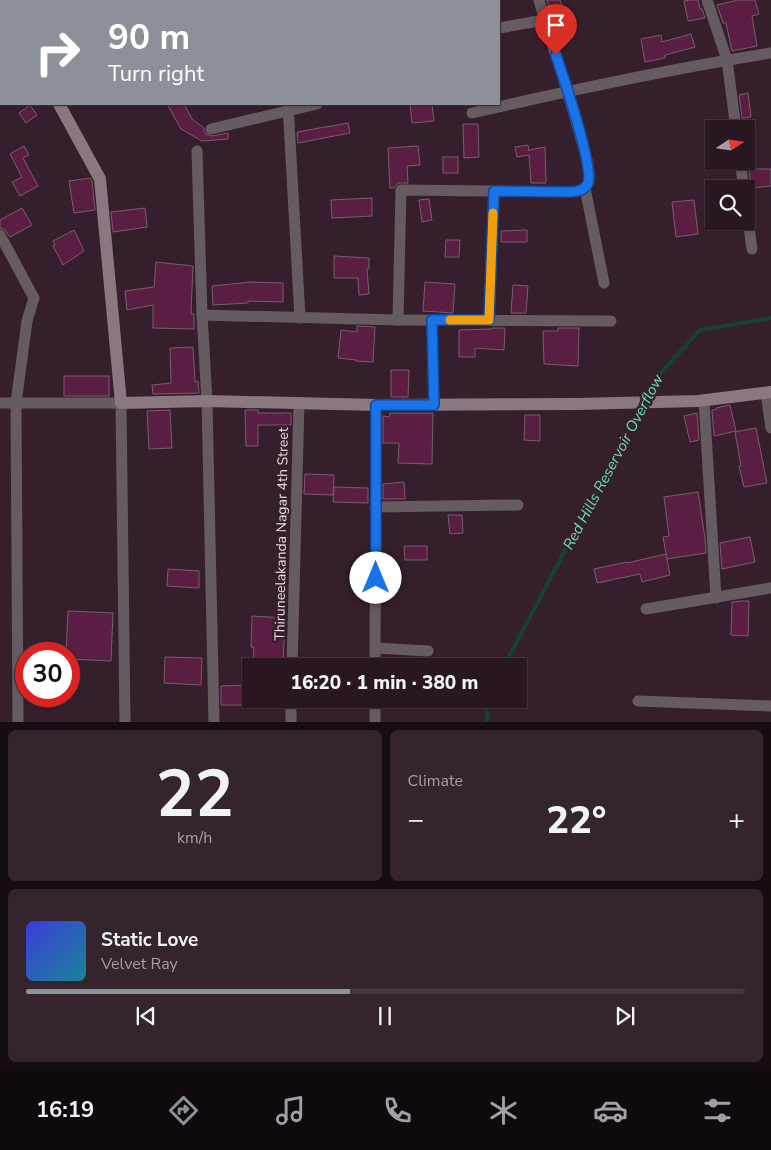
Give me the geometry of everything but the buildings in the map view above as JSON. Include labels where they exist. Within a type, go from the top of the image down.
[{"type":"street","points":[[398,320],[401,190],[568,192],[585,188],[589,182],[588,163],[568,91],[539,0]]},
{"type":"street","points":[[707,0],[727,60],[735,120]]},
{"type":"street","points":[[500,28],[544,20]]},
{"type":"street","points":[[472,113],[568,91],[771,53]]},
{"type":"street","points":[[60,105],[100,180],[121,403],[125,722]]},
{"type":"street","points":[[211,129],[288,107],[307,105]]},
{"type":"street","points":[[288,107],[300,318]]},
{"type":"street","points":[[197,151],[202,315],[207,401],[214,722]]},
{"type":"street","points":[[585,188],[604,283]]},
{"type":"street","points":[[489,320],[494,191]]},
{"type":"street","points":[[749,230],[752,249]]},
{"type":"street","points":[[0,235],[34,298],[27,321],[16,403],[18,722]]},
{"type":"street","points":[[202,315],[398,320],[611,320]]},
{"type":"street","points":[[432,320],[434,405]]},
{"type":"street","points":[[0,403],[207,401],[376,405],[577,404],[701,401],[768,392],[771,428]]},
{"type":"street","points":[[701,401],[716,598]]},
{"type":"street","name":"Thiruneelakanda Nagar 4th Street","points":[[292,658],[299,403]]},
{"type":"street","points":[[375,658],[376,405]]},
{"type":"street","points":[[376,507],[518,505]]},
{"type":"street","points":[[646,609],[771,588]]},
{"type":"street","points":[[376,648],[428,651]]},
{"type":"street","points":[[638,702],[771,706]]},
{"type":"street","points":[[291,722],[292,708]]},
{"type":"street","points":[[375,708],[375,722]]},
{"type":"waterway","name":"Red Hills Reservoir Overflow","points":[[645,399],[657,377],[700,330],[771,318]]},
{"type":"waterway","name":"Red Hills Reservoir Overflow","points":[[508,658],[642,405]]},
{"type":"waterway","name":"Red Hills Reservoir Overflow","points":[[487,708],[487,722]]},
{"type":"slow traffic","points":[[450,320],[489,320],[493,213]]},
{"type":"route","points":[[376,578],[376,405],[434,405],[432,320],[489,320],[494,191],[568,192],[585,188],[589,182],[588,163],[556,55]]}]
